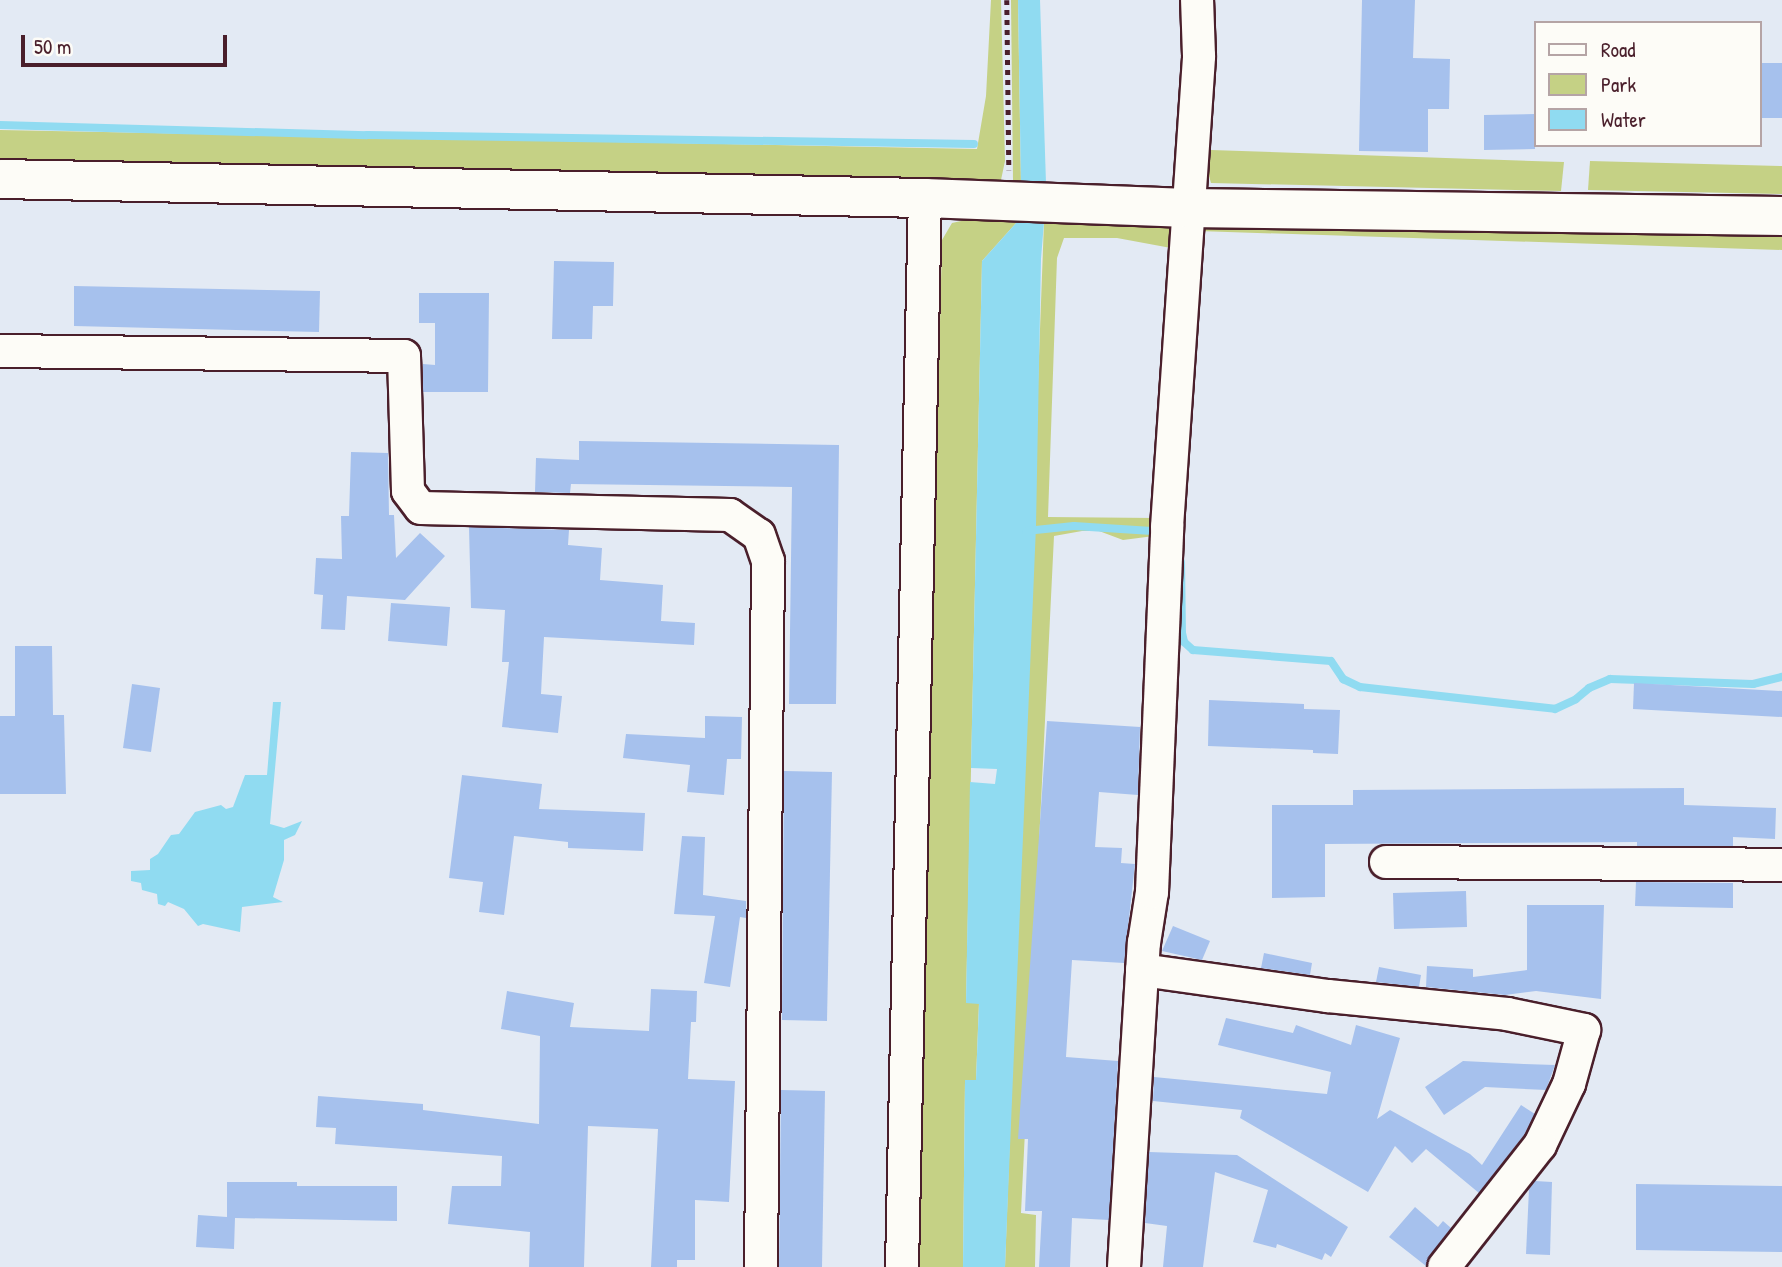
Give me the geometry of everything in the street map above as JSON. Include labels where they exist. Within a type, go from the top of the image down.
[{"type":"main road","points":[[0,179],[925,198],[1188,208],[1782,216]]},
{"type":"street","points":[[1124,1267],[1142,970],[1152,892],[1167,527],[1199,56],[1197,0]]},
{"type":"street","points":[[902,1267],[925,198]]},
{"type":"street","points":[[0,351],[404,356],[408,491],[421,509],[730,515],[759,534],[768,561],[761,1267]]},
{"type":"street","points":[[1386,862],[1782,865]]},
{"type":"street","points":[[1142,970],[1328,996],[1507,1014],[1584,1030],[1569,1084],[1540,1145],[1444,1267]]},
{"type":"path","points":[[1007,0],[1010,160],[1024,203]]},
{"type":"green space","points":[[991,0],[1001,0],[1005,161],[1001,180],[0,161],[0,130],[977,149],[986,96]]},
{"type":"green space","points":[[1011,0],[1018,0],[1021,185],[1015,185],[1013,180]]},
{"type":"green space","points":[[1211,150],[1564,162],[1561,191],[1211,183],[1207,169]]},
{"type":"green space","points":[[1590,161],[1782,166],[1782,194],[1588,190]]},
{"type":"green space","points":[[1172,215],[1171,248],[1117,238],[1064,238],[1057,258],[1048,517],[1155,518],[1154,536],[1123,540],[1099,531],[1082,531],[1054,536],[1021,1213],[1036,1215],[1035,1267],[1005,1267],[1044,222]]},
{"type":"green space","points":[[1199,215],[1782,227],[1782,250],[1198,231]]},
{"type":"green space","points":[[970,219],[1017,222],[982,261],[966,1002],[979,1003],[976,1080],[965,1081],[963,1267],[917,1267],[942,240],[952,223]]},
{"type":"water","points":[[1018,0],[1040,0],[1046,183],[1021,185]]},
{"type":"water","points":[[1017,222],[1044,222],[1036,526],[1005,1267],[963,1267],[965,1080],[976,1080],[979,1004],[966,1003],[970,782],[995,784],[997,769],[971,768],[982,261]]},
{"type":"water","points":[[273,702],[281,702],[270,824],[284,828],[302,821],[295,835],[284,840],[284,860],[273,897],[283,902],[242,907],[240,932],[203,924],[198,926],[184,909],[168,902],[165,906],[158,904],[157,894],[142,890],[141,883],[131,881],[131,871],[150,870],[150,859],[158,854],[171,835],[179,834],[195,812],[221,805],[226,809],[233,807],[245,775],[267,775]]},
{"type":"building","points":[[1362,0],[1415,0],[1413,58],[1450,59],[1449,109],[1428,109],[1428,152],[1359,151]]},
{"type":"building","points":[[1761,63],[1782,63],[1782,118],[1761,118]]},
{"type":"building","points":[[1534,114],[1535,149],[1484,150],[1484,115]]},
{"type":"building","points":[[554,261],[614,262],[613,306],[593,306],[592,339],[552,339]]},
{"type":"building","points":[[74,286],[320,291],[319,332],[74,326]]},
{"type":"building","points":[[419,293],[489,293],[488,392],[423,392],[423,364],[435,365],[435,323],[419,323]]},
{"type":"building","points":[[579,441],[839,445],[836,704],[789,704],[792,487],[571,484],[570,493],[535,492],[536,458],[579,460]]},
{"type":"building","points":[[351,452],[388,453],[389,515],[394,515],[396,558],[420,533],[445,556],[405,600],[347,596],[345,630],[321,629],[323,595],[314,594],[316,558],[342,559],[341,516],[349,516]]},
{"type":"building","points":[[469,527],[569,530],[568,545],[602,548],[600,580],[663,585],[661,621],[695,623],[694,645],[544,637],[541,694],[562,696],[558,733],[502,727],[509,662],[502,662],[505,610],[471,608]]},
{"type":"building","points":[[391,603],[450,607],[447,646],[388,641]]},
{"type":"building","points":[[15,646],[52,646],[53,715],[64,715],[66,794],[0,794],[0,716],[15,716]]},
{"type":"building","points":[[1634,683],[1782,691],[1782,717],[1633,709]]},
{"type":"building","points":[[132,684],[160,688],[151,752],[123,748]]},
{"type":"building","points":[[1209,700],[1304,704],[1304,709],[1340,710],[1338,754],[1313,753],[1313,750],[1208,746]]},
{"type":"building","points":[[705,716],[742,717],[741,759],[727,759],[724,795],[687,792],[690,765],[623,758],[626,734],[705,738]]},
{"type":"building","points":[[1047,721],[1140,727],[1138,795],[1099,792],[1095,847],[1122,848],[1121,863],[1135,864],[1124,963],[1072,960],[1066,1057],[1118,1061],[1109,1220],[1072,1218],[1070,1267],[1039,1267],[1042,1211],[1025,1211],[1028,1139],[1018,1139]]},
{"type":"building","points":[[784,771],[832,772],[827,1021],[782,1020]]},
{"type":"building","points":[[462,775],[542,784],[539,809],[645,813],[643,851],[568,848],[568,842],[514,836],[504,915],[479,912],[483,882],[449,878]]},
{"type":"building","points":[[1684,788],[1684,805],[1776,808],[1775,839],[1733,837],[1733,846],[1637,846],[1637,842],[1325,844],[1325,897],[1272,898],[1272,805],[1353,805],[1353,790]]},
{"type":"building","points":[[682,836],[705,837],[703,895],[746,901],[746,918],[740,917],[730,987],[704,983],[715,916],[674,914]]},
{"type":"building","points":[[1636,882],[1733,883],[1733,908],[1635,906]]},
{"type":"building","points":[[1466,891],[1467,927],[1394,929],[1393,893]]},
{"type":"building","points":[[1527,905],[1604,905],[1601,999],[1536,991],[1505,995],[1426,987],[1427,966],[1473,969],[1473,977],[1527,970]]},
{"type":"building","points":[[1173,926],[1210,941],[1202,960],[1162,951]]},
{"type":"building","points":[[1264,953],[1312,963],[1310,975],[1261,968]]},
{"type":"building","points":[[1379,967],[1421,975],[1419,987],[1376,982]]},
{"type":"building","points":[[651,989],[697,991],[696,1022],[691,1022],[688,1079],[735,1081],[729,1202],[695,1200],[695,1260],[677,1260],[677,1267],[651,1267],[658,1129],[588,1126],[584,1267],[529,1267],[530,1232],[448,1224],[452,1186],[501,1186],[502,1156],[335,1144],[336,1128],[316,1127],[318,1096],[423,1104],[423,1110],[539,1124],[540,1036],[501,1029],[507,991],[574,1003],[570,1027],[649,1031]]},
{"type":"building","points":[[1226,1018],[1293,1033],[1296,1025],[1351,1045],[1356,1025],[1400,1038],[1377,1119],[1390,1110],[1470,1154],[1482,1165],[1521,1105],[1535,1114],[1524,1135],[1479,1193],[1426,1149],[1412,1163],[1395,1146],[1368,1192],[1240,1118],[1242,1110],[1153,1101],[1154,1077],[1327,1094],[1331,1072],[1218,1045]]},
{"type":"building","points":[[1463,1061],[1555,1065],[1546,1090],[1485,1087],[1444,1115],[1425,1087]]},
{"type":"building","points":[[781,1090],[825,1091],[822,1267],[779,1267]]},
{"type":"building","points":[[1149,1152],[1237,1155],[1348,1227],[1331,1257],[1325,1253],[1322,1260],[1277,1244],[1276,1248],[1253,1242],[1268,1190],[1215,1172],[1203,1267],[1163,1267],[1167,1226],[1145,1223]]},
{"type":"building","points":[[1535,1181],[1552,1182],[1550,1255],[1526,1254],[1529,1189]]},
{"type":"building","points":[[227,1182],[297,1182],[297,1186],[397,1186],[397,1221],[235,1218],[234,1249],[196,1247],[198,1215],[227,1217]]},
{"type":"building","points":[[1636,1184],[1782,1186],[1782,1252],[1636,1250]]},
{"type":"building","points":[[1415,1207],[1438,1227],[1443,1221],[1451,1228],[1430,1256],[1426,1266],[1389,1237]]},
{"type":"waterway","points":[[0,125],[367,135],[974,144]]},
{"type":"waterway","points":[[1026,531],[1074,526],[1152,531]]},
{"type":"waterway","points":[[1181,562],[1182,633],[1184,642],[1193,650],[1331,661],[1343,679],[1360,687],[1555,709],[1576,699],[1589,688],[1610,679],[1753,684],[1782,677]]}]
